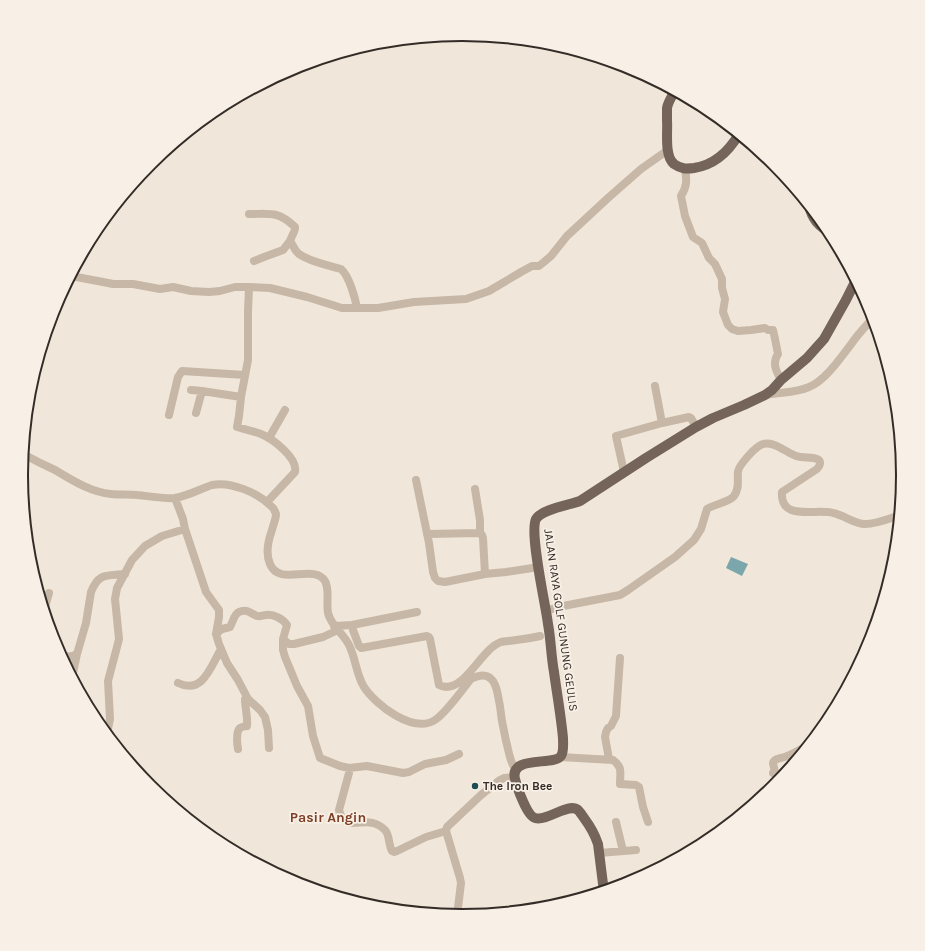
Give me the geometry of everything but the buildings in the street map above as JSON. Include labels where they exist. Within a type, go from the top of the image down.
[{"type":"main road","points":[[673,96],[667,107],[667,128],[668,150],[670,159],[674,164],[685,169],[700,167],[713,162],[729,148],[736,138]]},
{"type":"main road","name":"JALAN RAYA GOLF GUNUNG GEULIS","points":[[560,757],[563,751],[563,741],[535,533],[535,524],[538,517],[546,511],[580,501],[696,427],[765,395],[772,390],[781,380],[807,358],[824,339],[853,286]]},
{"type":"main road","points":[[560,757],[557,759],[536,761],[520,766],[515,773],[525,806],[533,818],[536,819],[569,809],[574,808],[578,810],[595,835],[598,844],[603,887]]},
{"type":"street","points":[[76,277],[108,283],[132,284],[160,289],[177,288],[201,292],[216,292],[235,287],[270,288],[307,297],[342,308],[378,308],[414,302],[473,297],[489,291],[520,272],[532,266],[538,266],[547,260],[565,238],[608,198],[641,170],[668,150]]},
{"type":"street","points":[[685,169],[687,182],[686,188],[681,196],[685,216],[693,237],[702,243],[708,258],[715,264],[722,279],[722,288],[725,299],[723,312],[728,326],[738,331],[765,328],[768,330],[773,330],[778,354],[774,363],[781,380]]},
{"type":"street","points":[[249,214],[274,214],[283,217],[296,229],[292,234],[290,241],[283,250],[254,261]]},
{"type":"street","points":[[290,241],[298,253],[312,260],[341,269],[344,272],[350,284],[357,308]]},
{"type":"street","points":[[249,287],[248,360],[241,397],[240,416],[236,427],[261,434],[269,438],[288,454],[296,467],[295,472],[267,502]]},
{"type":"street","points":[[765,395],[798,391],[814,385],[832,368],[869,323]]},
{"type":"street","points":[[168,415],[178,377],[182,371],[245,375]]},
{"type":"street","points":[[655,386],[662,423]]},
{"type":"street","points":[[191,390],[241,397]]},
{"type":"street","points":[[196,413],[202,391]]},
{"type":"street","points":[[269,438],[285,410]]},
{"type":"street","points":[[624,472],[616,436],[689,417],[692,418],[696,427]]},
{"type":"street","points":[[546,611],[620,595],[678,554],[697,536],[706,509],[732,498],[735,495],[738,487],[738,470],[760,445],[768,443],[775,445],[795,456],[815,458],[820,462],[820,466],[817,469],[782,492],[783,502],[790,510],[804,513],[826,511],[862,524],[874,524],[895,517]]},
{"type":"street","points":[[29,457],[96,491],[111,494],[175,498],[222,484],[239,487],[267,502],[276,513],[276,518],[267,547],[267,555],[271,567],[281,574],[289,575],[310,573],[323,578],[328,591],[328,613],[336,628],[349,645],[356,670],[365,688],[387,710],[401,719],[419,724],[427,723],[443,713],[471,679],[482,675],[488,676],[492,680],[495,685],[502,725],[515,773],[489,788],[447,827],[446,831],[460,878],[458,910]]},
{"type":"street","points":[[416,480],[433,572],[438,581],[445,582],[485,574],[539,567]]},
{"type":"street","points":[[475,489],[480,520],[480,533],[483,538],[485,574]]},
{"type":"street","points":[[175,498],[206,592],[218,606],[219,617],[216,634],[221,649],[247,698],[265,717],[268,730],[269,748]]},
{"type":"street","points":[[108,727],[110,719],[108,681],[119,639],[115,596],[117,588],[134,559],[147,545],[162,536],[185,529]]},
{"type":"street","points":[[427,534],[480,533]]},
{"type":"street","points":[[74,669],[86,623],[93,587],[104,576],[110,574],[125,574]]},
{"type":"street","points":[[47,601],[49,593]]},
{"type":"street","points":[[216,634],[222,629],[230,627],[236,615],[240,611],[250,612],[257,616],[268,614],[273,615],[287,625],[283,639],[283,650],[297,686],[308,706],[313,736],[320,758],[349,768],[367,766],[403,773],[409,772],[425,764],[446,760],[459,754]]},
{"type":"street","points":[[283,639],[289,644],[294,644],[323,637],[336,628],[417,612]]},
{"type":"street","points":[[353,630],[361,648],[427,636],[429,637],[439,685],[449,687],[455,686],[462,680],[489,650],[500,642],[540,636]]},
{"type":"street","points":[[178,683],[194,686],[199,683],[205,677],[221,649]]},
{"type":"street","points":[[68,657],[77,654]]},
{"type":"street","points":[[609,759],[605,737],[608,728],[611,726],[616,716],[620,658]]},
{"type":"street","points":[[472,669],[477,676]]},
{"type":"street","points":[[238,749],[238,730],[241,727],[247,726],[248,722],[245,704],[245,699],[247,698]]},
{"type":"street","points":[[773,773],[774,761],[787,757],[798,751]]},
{"type":"street","points":[[560,757],[609,759],[618,763],[620,767],[620,784],[636,785],[640,787],[640,794],[648,822]]},
{"type":"street","points":[[349,768],[339,810],[340,815],[349,823],[369,822],[382,828],[387,833],[390,847],[393,851],[397,851],[426,837],[446,831]]},
{"type":"street","points":[[616,822],[623,851]]},
{"type":"street","points":[[598,853],[636,850]]},
{"type":"water","points":[[731,557],[748,564],[742,576],[726,568]]},
{"type":"place","name":"The Iron Bee","points":[[475,786]]},
{"type":"district","name":"Pasir Angin","points":[[328,817]]}]
